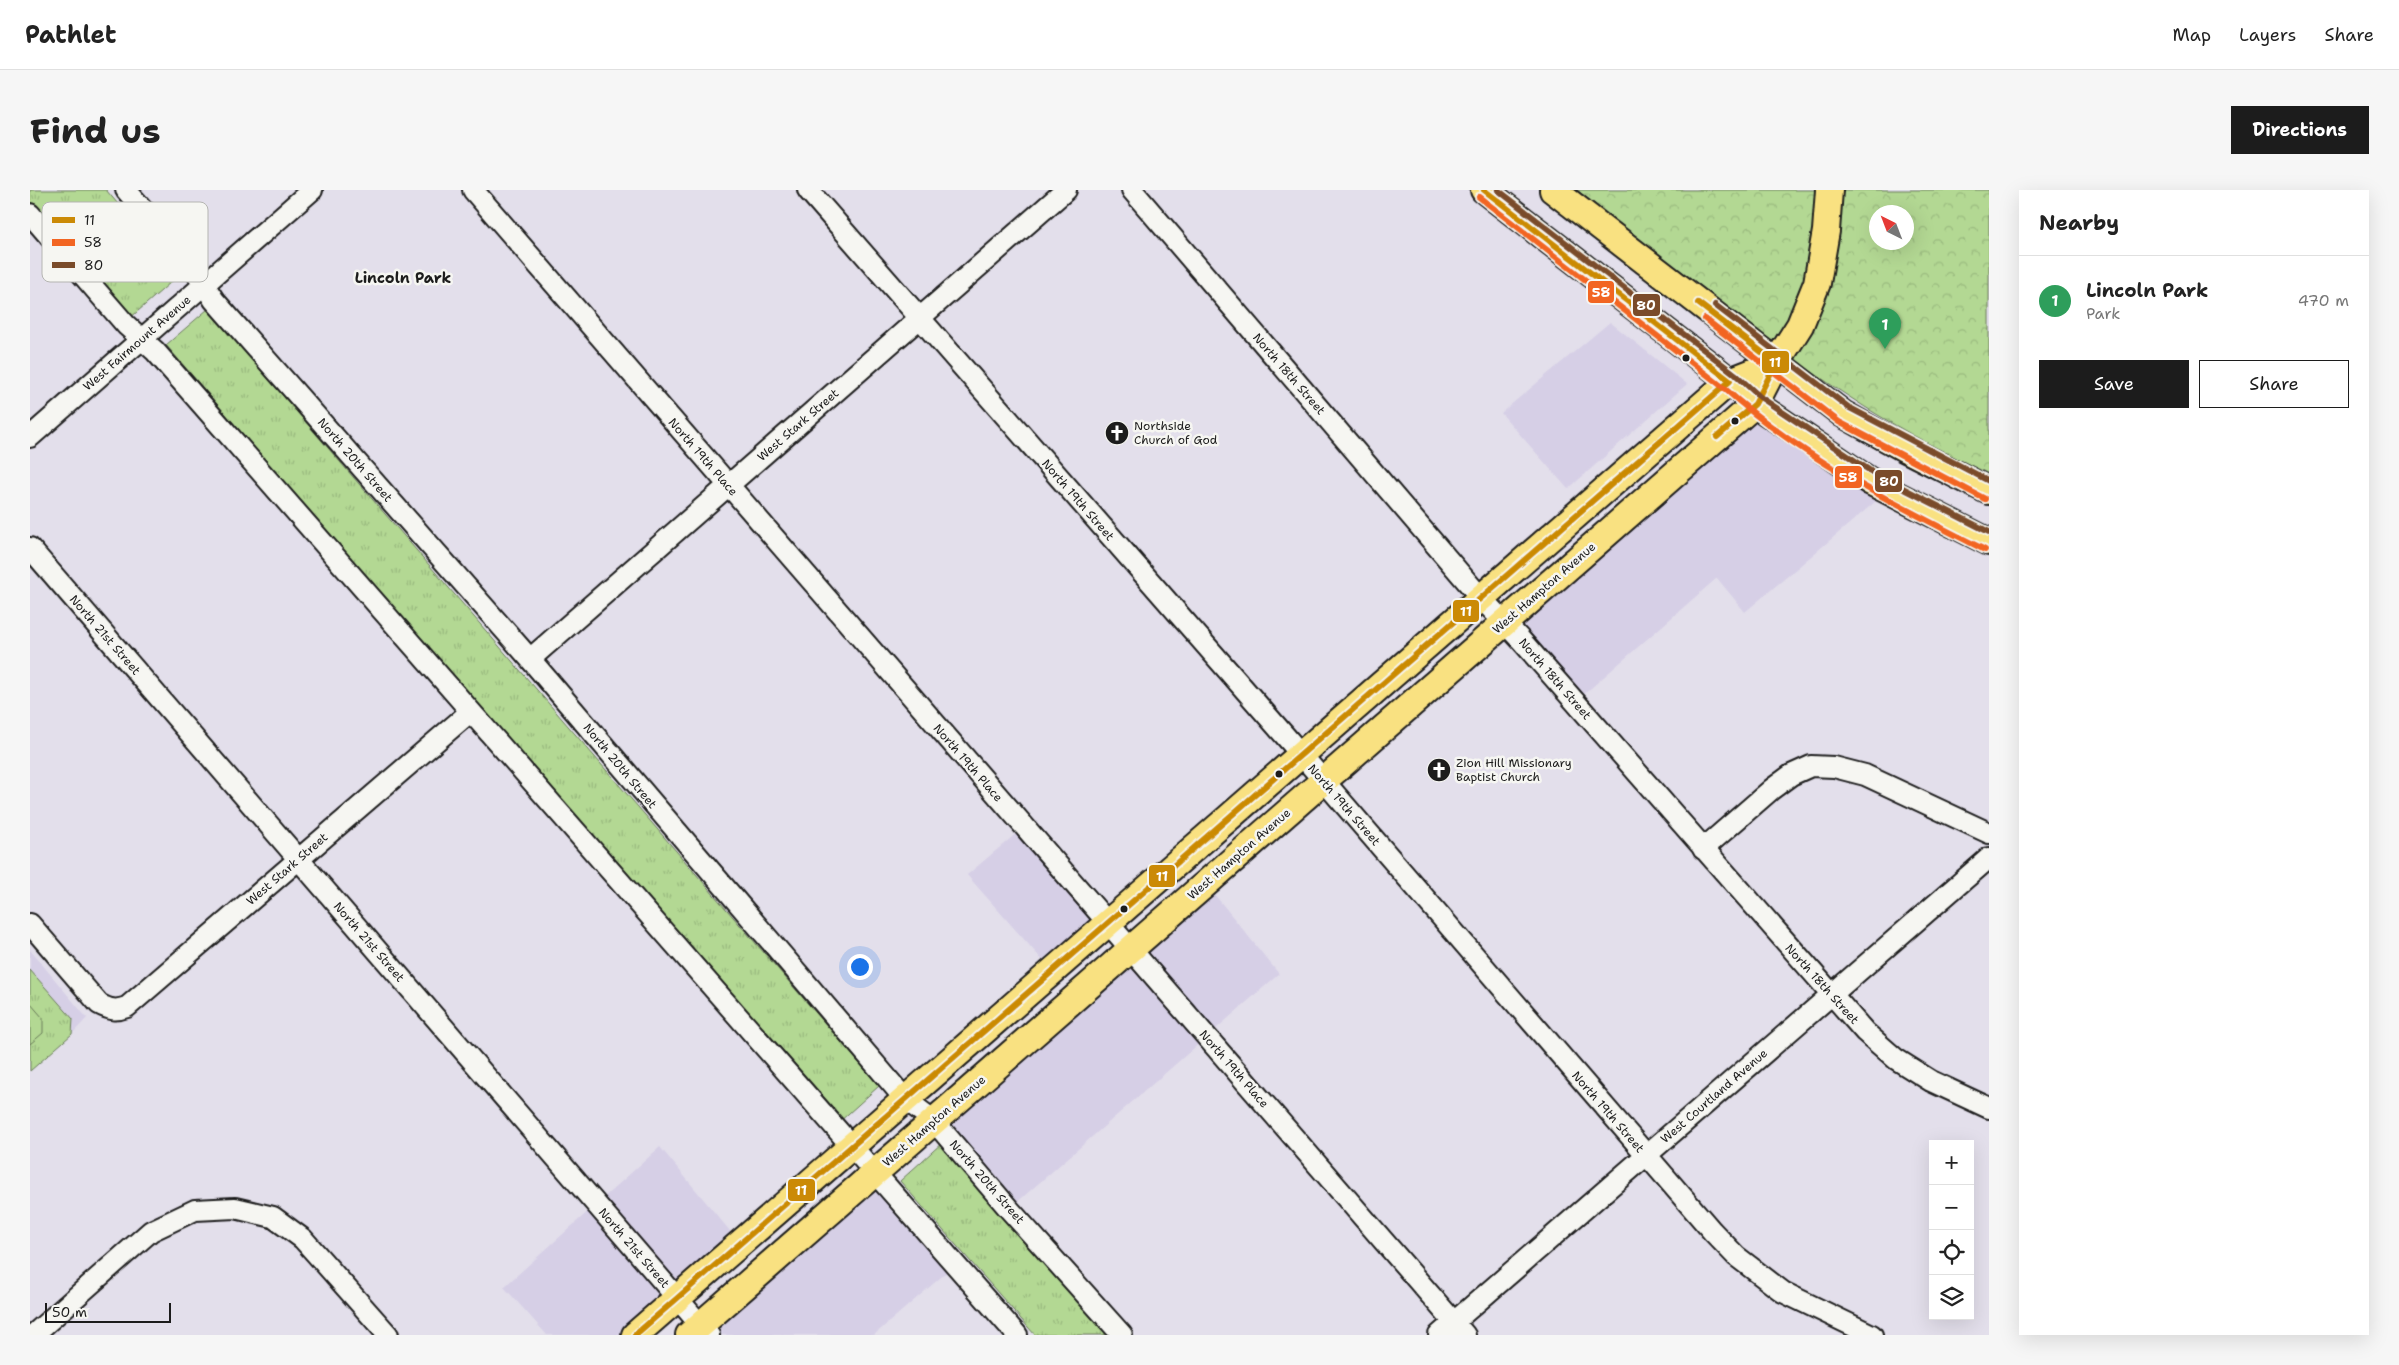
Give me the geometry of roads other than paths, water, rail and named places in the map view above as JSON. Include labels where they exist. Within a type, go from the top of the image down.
[{"type":"main road","points":[[1484,190],[1730,381],[1755,404],[1871,482],[1989,542]]},
{"type":"main road","points":[[1553,190],[1843,414],[1904,448],[1989,490]]},
{"type":"main road","name":"West Hampton Avenue","points":[[700,1332],[934,1120],[1755,404],[1776,363],[1800,325],[1817,283],[1826,231],[1829,190]]},
{"type":"main road","points":[[635,1335],[1730,381],[1776,363]]},
{"type":"street","name":"North 20th Street","points":[[126,190],[136,202]]},
{"type":"street","name":"West Fairmount Avenue","points":[[208,281],[312,190]]},
{"type":"street","name":"North 19th Place","points":[[474,190],[728,486],[1459,1328]]},
{"type":"street","name":"North 19th Street","points":[[808,190],[1324,781],[1645,1155],[1736,1256],[1758,1275],[1783,1292],[1872,1335]]},
{"type":"street","name":"West Stark Street","points":[[530,659],[1066,190]]},
{"type":"street","name":"North 18th Street","points":[[1132,190],[1481,598],[1505,622],[1865,1032],[1896,1059],[1931,1081],[1989,1108]]},
{"type":"street","points":[[30,214],[42,228]]},
{"type":"street","points":[[89,282],[126,325],[142,339],[1017,1335]]},
{"type":"street","name":"North 20th Street","points":[[202,282],[214,300],[530,659],[905,1099],[934,1120],[1009,1209],[1122,1335]]},
{"type":"street","name":"West Fairmount Avenue","points":[[30,437],[207,282]]},
{"type":"street","name":"North 21st Street","points":[[30,548],[677,1298],[700,1332]]},
{"type":"street","name":"West Stark Street","points":[[30,924],[99,1004],[108,1009],[118,1010],[138,999],[470,712]]},
{"type":"street","points":[[1704,850],[1778,784],[1791,775],[1811,766],[1834,767],[1865,775],[1989,833]]},
{"type":"street","name":"West Courtland Avenue","points":[[1438,1335],[1459,1328],[1645,1155],[1989,858]]},
{"type":"street","points":[[33,1335],[151,1231],[195,1210],[235,1208],[273,1217],[303,1239],[388,1335]]},
{"type":"place","name":"Lincoln Park","points":[[1885,349]]},
{"type":"place","name":"Northside Church of God","points":[[1117,433]]},
{"type":"place","name":"Zion Hill Missionary Baptist Church","points":[[1439,770]]},
{"type":"district","name":"Lincoln Park","points":[[403,278]]}]
